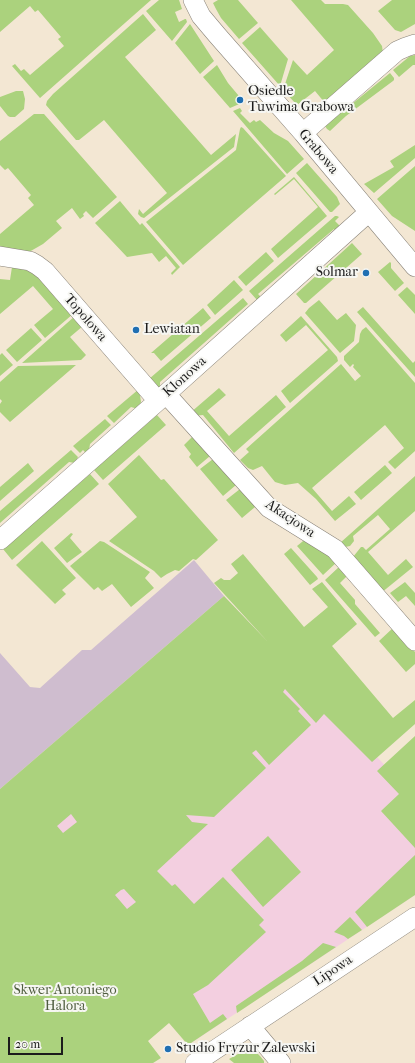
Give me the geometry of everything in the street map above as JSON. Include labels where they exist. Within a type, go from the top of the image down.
[{"type":"street","name":"Grabowa","points":[[193,0],[202,16],[217,35],[415,267]]},
{"type":"street","points":[[303,134],[397,51],[415,44]]},
{"type":"street","name":"Klonowa","points":[[0,540],[162,398],[369,212]]},
{"type":"street","name":"Topolowa","points":[[0,256],[30,261],[45,271],[162,398]]},
{"type":"street","name":"Akacjowa","points":[[162,398],[269,508],[335,549],[415,641]]},
{"type":"street","name":"Lipowa","points":[[195,1063],[415,917]]},
{"type":"street","points":[[250,1026],[281,1063]]},
{"type":"shaded area","points":[[194,560],[224,596],[0,789],[0,653],[30,687],[40,688],[82,650],[91,650]]},
{"type":"shaded area","points":[[224,596],[415,797],[415,895],[188,1045],[0,789]]},
{"type":"green space","points":[[0,0],[151,0],[40,98],[12,66],[15,64],[21,71],[24,69],[30,75],[64,46],[58,39],[61,37],[38,10],[35,12],[30,6],[0,32]]},
{"type":"green space","points":[[159,0],[179,0],[182,9],[175,12],[179,22],[186,19],[187,22],[172,41],[146,11]]},
{"type":"green space","points":[[218,0],[238,0],[258,23],[239,39],[221,18],[216,9],[213,3]]},
{"type":"green space","points":[[291,0],[321,0],[325,4],[348,5],[373,33],[382,46],[383,53],[325,103],[315,91],[297,105],[283,90],[293,60],[307,75],[334,50]]},
{"type":"green space","points":[[392,0],[415,0],[415,24],[401,32],[395,30],[378,11]]},
{"type":"green space","points":[[143,14],[156,30],[125,57],[211,155],[236,134],[234,147],[144,218],[138,214],[139,209],[143,214],[167,193],[104,120],[79,140],[76,140],[46,105],[47,101],[53,94]]},
{"type":"green space","points":[[190,24],[214,61],[200,74],[175,43]]},
{"type":"green space","points":[[260,27],[288,59],[280,86],[242,43]]},
{"type":"green space","points":[[415,55],[415,65],[399,77],[393,70],[410,56]]},
{"type":"green space","points":[[217,65],[228,83],[244,102],[230,108],[203,77]]},
{"type":"green space","points":[[390,73],[394,78],[393,81],[346,116],[330,131],[327,129],[325,126]]},
{"type":"green space","points":[[16,91],[23,91],[25,99],[24,109],[15,117],[10,117],[0,106],[0,97]]},
{"type":"green space","points":[[240,108],[242,111],[240,113],[250,123],[254,120],[256,122],[260,120],[274,133],[288,141],[304,159],[287,174],[233,111]]},
{"type":"green space","points":[[34,114],[44,114],[117,197],[93,218],[86,211],[83,214],[84,216],[80,219],[72,208],[56,221],[62,228],[43,244],[29,252],[0,249],[0,234],[34,205],[28,198],[31,195],[8,168],[5,170],[0,165],[0,141]]},
{"type":"green space","points":[[241,127],[286,176],[183,265],[146,222],[236,150]]},
{"type":"green space","points":[[415,145],[415,158],[374,193],[364,184],[394,167],[390,161]]},
{"type":"green space","points":[[307,163],[337,197],[340,204],[332,212],[330,212],[296,173]]},
{"type":"green space","points":[[415,166],[415,231],[392,216],[377,199]]},
{"type":"green space","points":[[294,177],[327,216],[278,258],[271,249],[318,207],[294,179],[275,195],[274,194]]},
{"type":"green space","points":[[120,201],[140,225],[142,223],[180,267],[172,275],[171,273],[176,268],[166,256],[159,262],[152,253],[127,257],[95,223]]},
{"type":"green space","points":[[335,216],[339,217],[335,221],[342,228],[337,232],[334,229],[258,294],[261,297],[257,300],[249,291]]},
{"type":"green space","points":[[352,243],[362,254],[306,303],[304,303],[296,294]]},
{"type":"green space","points":[[266,252],[274,261],[246,286],[238,277]]},
{"type":"green space","points":[[390,262],[391,268],[404,283],[395,291],[378,272]]},
{"type":"green space","points":[[12,267],[30,271],[38,275],[73,314],[45,338],[34,325],[53,309],[33,286],[0,314],[0,279],[10,280]]},
{"type":"green space","points":[[234,280],[243,290],[215,315],[207,305]]},
{"type":"green space","points":[[407,287],[415,295],[415,314],[398,295]]},
{"type":"green space","points":[[243,298],[248,304],[160,382],[160,389],[149,379]]},
{"type":"green space","points":[[319,300],[337,320],[346,313],[356,325],[354,341],[340,353],[305,313]]},
{"type":"green space","points":[[363,307],[413,363],[415,361],[415,377],[357,312]]},
{"type":"green space","points":[[203,308],[211,318],[161,361],[154,353],[151,353]]},
{"type":"green space","points":[[75,316],[83,326],[70,337],[86,355],[81,360],[22,363]]},
{"type":"green space","points":[[301,316],[337,357],[338,361],[290,403],[281,391],[328,350],[306,325],[286,342],[280,335]]},
{"type":"green space","points":[[366,327],[415,383],[415,451],[395,469],[388,462],[404,448],[385,425],[312,488],[332,511],[349,496],[356,504],[335,521],[316,499],[298,483],[285,485],[275,482],[262,466],[253,470],[248,468],[240,460],[249,452],[246,449],[341,364],[355,381],[361,376],[353,367],[353,364],[350,367],[344,360],[344,356],[359,342],[360,334]]},
{"type":"green space","points":[[31,328],[42,340],[17,362],[6,350]]},
{"type":"green space","points":[[2,353],[13,365],[0,376],[0,355]]},
{"type":"green space","points":[[76,365],[10,422],[0,412],[0,404],[2,401],[0,399],[0,382],[18,366]]},
{"type":"green space","points":[[219,388],[226,395],[207,411],[229,436],[276,395],[286,407],[234,453],[203,415],[193,416],[190,413]]},
{"type":"green space","points":[[139,389],[141,402],[138,409],[131,407],[114,423],[107,416]]},
{"type":"green space","points":[[157,415],[166,425],[103,480],[94,470]]},
{"type":"green space","points":[[105,419],[111,425],[90,444],[89,450],[86,453],[83,450],[80,453],[73,446]]},
{"type":"green space","points":[[193,436],[210,456],[197,467],[189,457],[191,454],[184,445]]},
{"type":"green space","points":[[71,450],[78,457],[75,463],[69,462],[0,523],[0,511]]},
{"type":"green space","points":[[139,455],[161,480],[164,479],[218,540],[196,560],[193,559],[179,571],[175,570],[161,578],[154,571],[109,541],[137,517],[108,484]]},
{"type":"green space","points":[[213,459],[236,485],[223,496],[200,469]]},
{"type":"green space","points":[[28,463],[34,471],[0,501],[0,487]]},
{"type":"green space","points":[[385,465],[392,473],[361,500],[354,492]]},
{"type":"green space","points":[[90,474],[99,484],[12,560],[3,549]]},
{"type":"green space","points":[[415,476],[415,511],[368,552],[388,575],[406,559],[413,567],[381,593],[353,557],[361,547],[366,550],[390,529],[378,515],[353,536],[354,541],[350,546],[345,547],[340,543]]},
{"type":"green space","points":[[240,489],[255,507],[242,518],[226,500]]},
{"type":"green space","points":[[71,533],[73,534],[70,538],[82,552],[67,563],[54,548]]},
{"type":"green space","points":[[308,537],[337,562],[323,575],[297,546]]},
{"type":"green space","points":[[42,541],[76,578],[62,590],[66,594],[55,604],[16,565]]},
{"type":"green space","points":[[100,541],[104,542],[150,572],[145,578],[154,588],[131,607],[112,584],[102,591],[98,587],[94,590],[70,566]]},
{"type":"green space","points":[[291,548],[317,577],[318,579],[310,585],[284,554]]},
{"type":"green space","name":"Skwer Antoniego Halora","points":[[243,554],[304,627],[328,607],[312,589],[322,582],[357,624],[332,646],[393,718],[415,700],[415,724],[372,762],[324,714],[316,723],[285,689],[283,692],[300,709],[298,711],[311,725],[269,765],[256,750],[252,753],[266,768],[214,817],[186,815],[192,822],[208,824],[157,871],[172,886],[175,884],[194,904],[223,877],[264,920],[259,925],[266,932],[208,985],[193,994],[210,1023],[223,1014],[227,1019],[188,1045],[169,1023],[148,1041],[161,1058],[153,1063],[0,1063],[0,789],[224,596],[268,642],[214,583],[221,578],[224,580],[230,580],[238,573],[231,564]],"holes":[[[71,814],[77,822],[63,833],[57,826]],[[124,889],[136,902],[127,909],[115,895]]]},
{"type":"green space","points":[[340,566],[348,575],[340,583],[355,600],[355,604],[380,633],[375,637],[325,580]]},
{"type":"green space","points":[[405,582],[415,593],[415,606],[406,596],[398,602],[390,593]]},
{"type":"green space","points":[[394,627],[415,652],[415,664],[406,672],[379,641]]},
{"type":"green space","points":[[415,736],[415,848],[381,811],[399,794],[377,771]]},
{"type":"green space","points":[[268,836],[301,872],[263,907],[231,870]]},
{"type":"green space","points":[[415,855],[415,895],[367,927],[355,912]]},
{"type":"green space","points":[[350,917],[362,930],[348,939],[334,932]]},
{"type":"green space","points":[[323,943],[336,947],[237,1013],[236,1006],[302,961]]},
{"type":"green space","points":[[247,1049],[253,1049],[264,1061],[264,1063],[234,1063],[229,1059]]},
{"type":"place","name":"Osiedle Tuwima Grabowa","points":[[240,100]]},
{"type":"place","name":"Solmar","points":[[366,273]]},
{"type":"place","name":"Lewiatan","points":[[136,330]]},
{"type":"place","name":"Studio Fryzur Zalewski","points":[[168,1049]]}]
